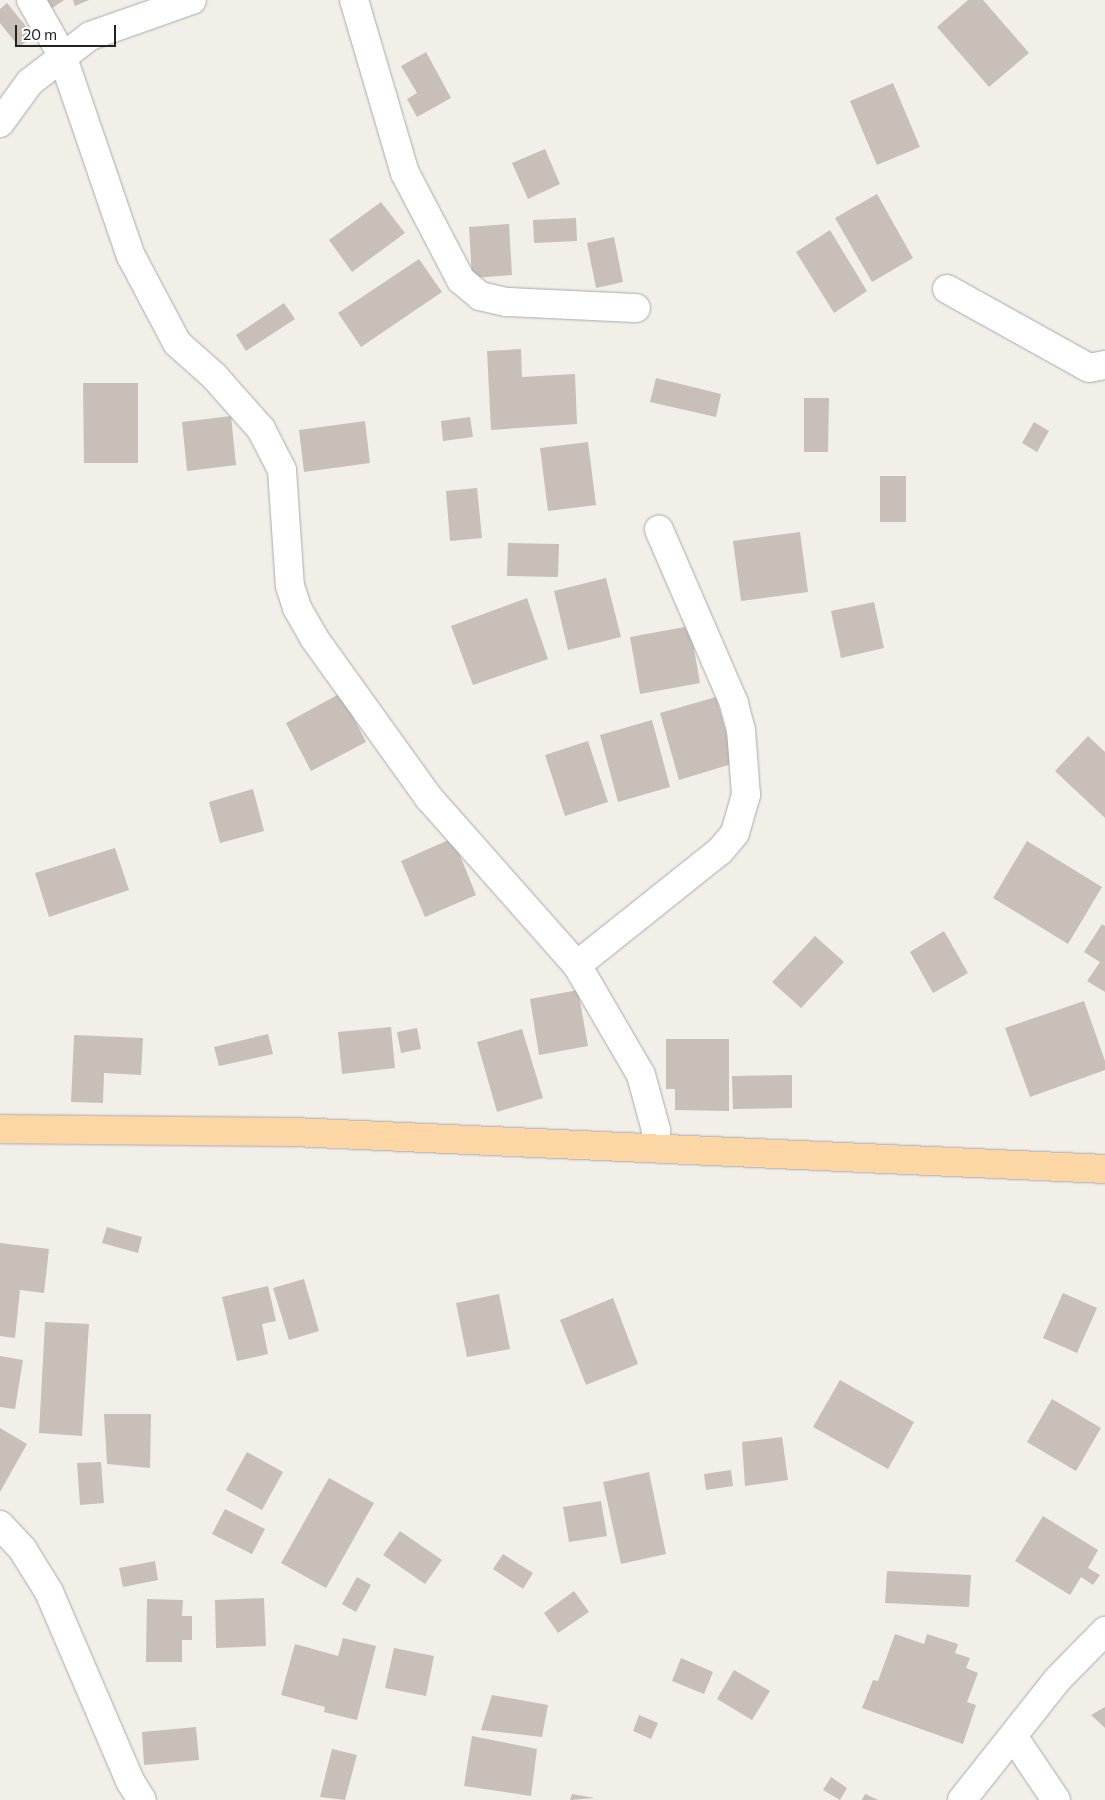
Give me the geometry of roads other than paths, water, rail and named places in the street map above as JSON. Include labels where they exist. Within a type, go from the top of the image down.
[{"type":"main road","points":[[0,1129],[294,1132],[1105,1169]]},
{"type":"street","points":[[31,0],[62,55],[131,256],[177,342],[214,376],[261,429],[282,470],[290,586],[297,608],[314,638],[429,798],[577,965],[641,1075],[656,1130],[655,1147]]},
{"type":"street","points":[[0,123],[30,82],[62,55],[90,36],[192,0]]},
{"type":"street","points":[[354,0],[404,173],[461,280],[480,296],[507,302],[636,308]]},
{"type":"street","points":[[947,289],[1089,368],[1105,365]]},
{"type":"street","points":[[577,965],[720,851],[736,834],[746,795],[741,730],[734,703],[660,530]]},
{"type":"street","points":[[0,1525],[23,1550],[49,1592],[130,1781],[142,1800]]},
{"type":"street","points":[[962,1800],[1057,1680],[1105,1631]]},
{"type":"street","points":[[1013,1736],[1056,1800]]}]
